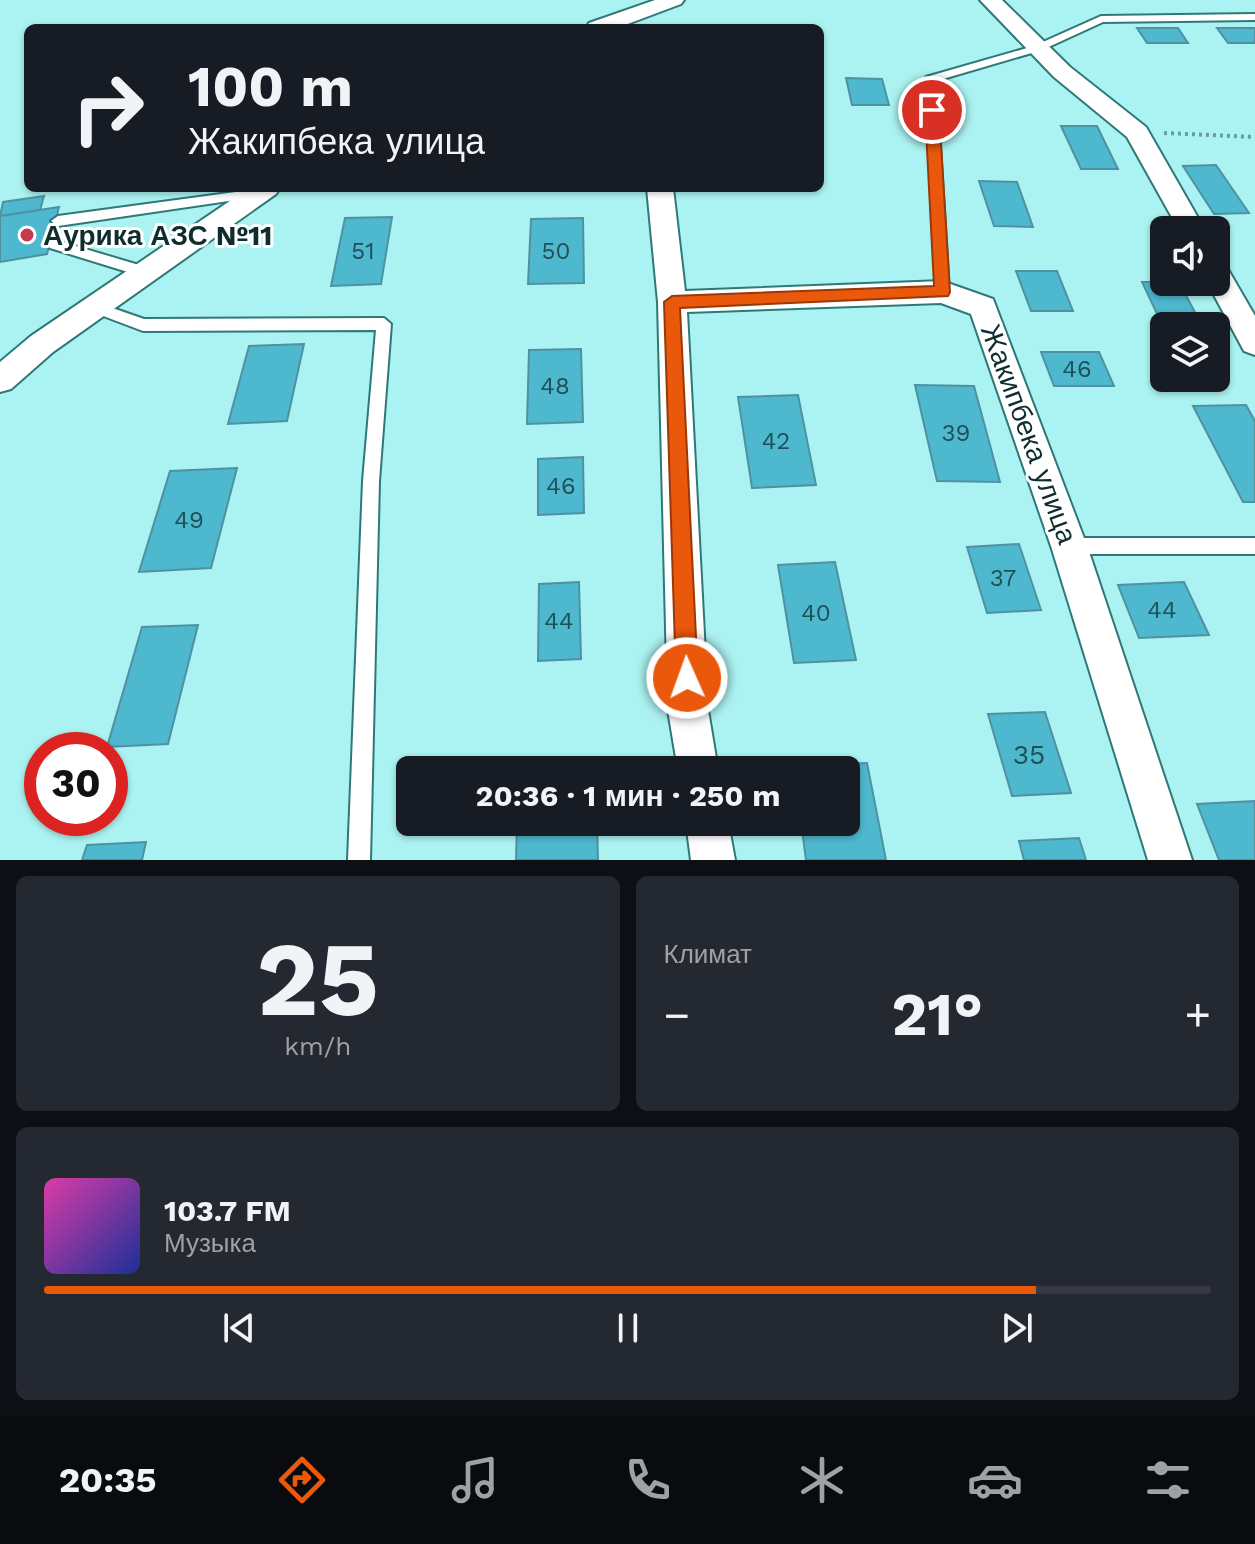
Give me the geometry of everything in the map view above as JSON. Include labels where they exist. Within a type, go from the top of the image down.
[{"type":"street","points":[[628,23],[674,0]]},
{"type":"street","points":[[990,0],[1062,72],[1137,132],[1184,216]]},
{"type":"street","points":[[0,380],[42,344],[262,192]]},
{"type":"street","points":[[660,192],[672,302],[688,710],[696,756]]},
{"type":"street","name":"Жакипбека улица","points":[[672,302],[942,292],[983,307],[1069,546],[1170,860]]},
{"type":"street","points":[[1229,296],[1255,343]]},
{"type":"street","points":[[709,836],[713,860]]},
{"type":"lane","points":[[942,292],[930,79],[1038,48],[1101,19],[1255,17]]},
{"type":"lane","points":[[58,221],[256,192]]},
{"type":"lane","points":[[55,245],[144,272]]},
{"type":"lane","points":[[95,307],[143,325],[384,324],[371,481],[359,860]]},
{"type":"lane","points":[[1069,546],[1255,546]]},
{"type":"path","points":[[1137,132],[1255,137]]},
{"type":"building","points":[[1137,28],[1178,28],[1188,43],[1147,43]]},
{"type":"building","points":[[1217,28],[1255,28],[1255,43],[1228,43]]},
{"type":"building","points":[[846,78],[882,79],[889,105],[852,105]]},
{"type":"building","points":[[1061,126],[1097,126],[1118,169],[1081,169]]},
{"type":"building","points":[[1216,165],[1249,213],[1214,214],[1183,166]]},
{"type":"building","points":[[979,181],[1017,182],[1033,227],[994,226]]},
{"type":"building","points":[[44,196],[40,210],[0,216],[3,202]]},
{"type":"building","points":[[59,207],[47,254],[0,262],[0,216]]},
{"type":"building","points":[[392,217],[381,284],[331,286],[345,218]]},
{"type":"building","points":[[583,218],[584,283],[528,284],[531,219]]},
{"type":"building","points":[[1016,271],[1057,271],[1073,311],[1031,311]]},
{"type":"building","points":[[1142,282],[1150,282],[1150,296],[1186,296],[1195,312],[1156,312]]},
{"type":"building","points":[[304,344],[287,421],[228,424],[249,346]]},
{"type":"building","points":[[581,349],[583,422],[527,424],[529,350]]},
{"type":"building","points":[[1041,352],[1099,352],[1114,386],[1054,386]]},
{"type":"building","points":[[915,385],[974,386],[1000,482],[937,481]]},
{"type":"building","points":[[798,395],[816,485],[752,488],[738,397]]},
{"type":"building","points":[[1246,405],[1255,421],[1255,502],[1243,502],[1193,406]]},
{"type":"building","points":[[583,457],[584,513],[538,515],[538,459]]},
{"type":"building","points":[[237,468],[211,568],[139,572],[170,471]]},
{"type":"building","points":[[1019,544],[1041,610],[987,613],[967,547]]},
{"type":"building","points":[[835,562],[856,660],[794,663],[778,565]]},
{"type":"building","points":[[579,582],[581,659],[538,661],[539,584]]},
{"type":"building","points":[[1184,582],[1209,635],[1139,638],[1118,585]]},
{"type":"building","points":[[198,625],[168,744],[128,746],[128,732],[111,732],[142,627]]},
{"type":"building","points":[[1045,712],[1071,793],[1012,796],[988,714]]},
{"type":"building","points":[[860,763],[867,763],[886,860],[806,860],[803,836],[860,836]]},
{"type":"building","points":[[1255,801],[1255,860],[1219,860],[1197,804]]},
{"type":"building","points":[[517,836],[597,836],[598,860],[516,860]]},
{"type":"building","points":[[1079,838],[1086,860],[1024,860],[1019,841]]},
{"type":"building","points":[[146,842],[142,860],[82,860],[87,845]]},
{"type":"place","name":"Аурика АЗС №11","points":[[27,235]]},
{"type":"route","points":[[687,678],[672,302],[942,292],[932,110]]}]
